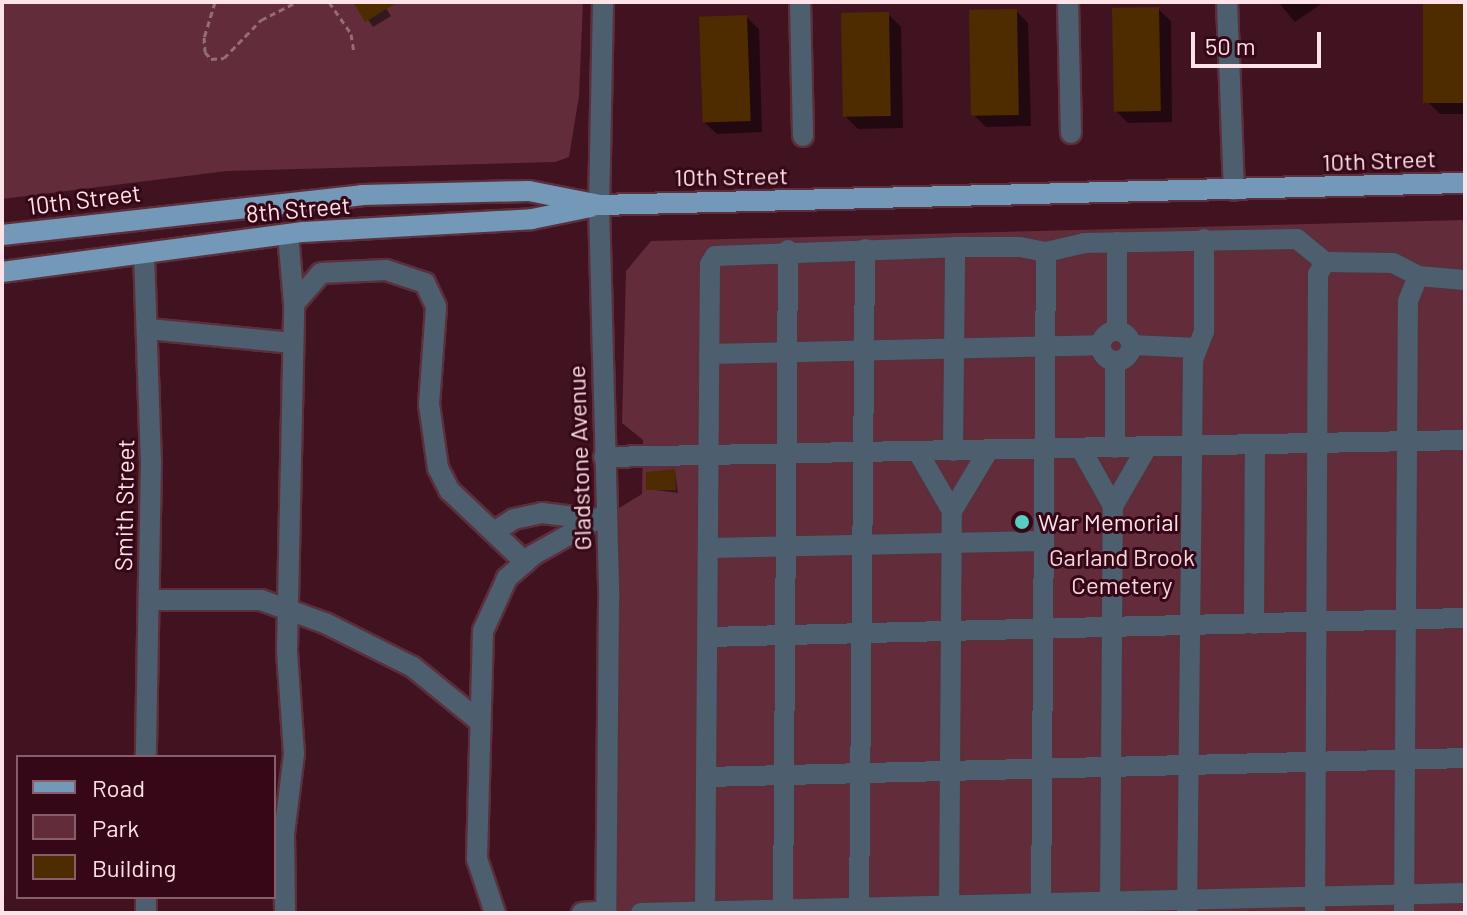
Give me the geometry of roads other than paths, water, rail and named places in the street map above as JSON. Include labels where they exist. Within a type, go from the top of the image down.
[{"type":"main road","name":"10th Street","points":[[2,235],[362,195],[529,191],[599,205],[1465,183]]},
{"type":"main road","name":"8th Street","points":[[2,272],[288,234],[532,219],[599,205]]},
{"type":"street","name":"Gladstone Avenue","points":[[603,2],[599,205],[606,514],[606,912]]},
{"type":"street","points":[[800,2],[803,136]]},
{"type":"street","points":[[1068,2],[1071,133]]},
{"type":"street","points":[[1227,2],[1234,190]]},
{"type":"street","points":[[285,913],[286,814],[294,754],[288,721],[294,304],[288,234]]},
{"type":"street","points":[[1188,906],[1192,446],[1197,348],[1204,332],[1204,239]]},
{"type":"street","points":[[705,912],[710,264],[715,256],[788,250],[955,247],[1020,247],[1046,252],[1117,242],[1297,239],[1309,244],[1325,262],[1393,263],[1418,276],[1465,280]]},
{"type":"street","points":[[1099,345],[1104,357],[1115,362],[1127,357],[1117,242]]},
{"type":"street","points":[[953,451],[955,247]]},
{"type":"street","points":[[859,910],[865,249]]},
{"type":"street","points":[[783,911],[788,250]]},
{"type":"street","points":[[1041,908],[1046,252]]},
{"type":"street","name":"Smith Street","points":[[144,253],[148,329],[146,755]]},
{"type":"street","points":[[1315,905],[1318,274],[1325,262]]},
{"type":"street","points":[[294,304],[321,273],[386,270],[425,283],[436,307],[429,404],[433,454],[449,490],[525,562]]},
{"type":"street","points":[[1405,904],[1408,301],[1418,276]]},
{"type":"street","points":[[148,329],[183,328],[260,343],[293,343]]},
{"type":"street","points":[[1099,345],[1105,334],[1197,348]]},
{"type":"street","points":[[709,354],[1099,345]]},
{"type":"street","points":[[1115,362],[1115,448]]},
{"type":"street","points":[[604,457],[1465,440]]},
{"type":"street","points":[[1254,624],[1255,444]]},
{"type":"street","points":[[1110,907],[1113,506],[1147,447]]},
{"type":"street","points":[[1081,449],[1113,506]]},
{"type":"street","points":[[952,511],[988,451]]},
{"type":"street","points":[[918,452],[952,511],[949,909]]},
{"type":"street","points":[[494,532],[514,519],[542,513],[573,517],[584,525]]},
{"type":"street","points":[[495,913],[477,859],[479,646],[487,614],[499,588],[525,562],[606,514]]},
{"type":"street","points":[[708,548],[1044,541]]},
{"type":"street","points":[[149,600],[261,600],[377,646],[413,667],[478,720]]},
{"type":"street","points":[[708,637],[1465,618]]},
{"type":"street","points":[[706,777],[1465,758]]},
{"type":"street","points":[[276,799],[286,814]]},
{"type":"street","points":[[641,913],[1405,904],[1465,893]]},
{"type":"street","points":[[582,913],[606,912]]},
{"type":"place","name":"War Memorial","points":[[1022,522]]},
{"type":"park label","name":"Garland Brook Cemetery","points":[[1122,571]]}]
